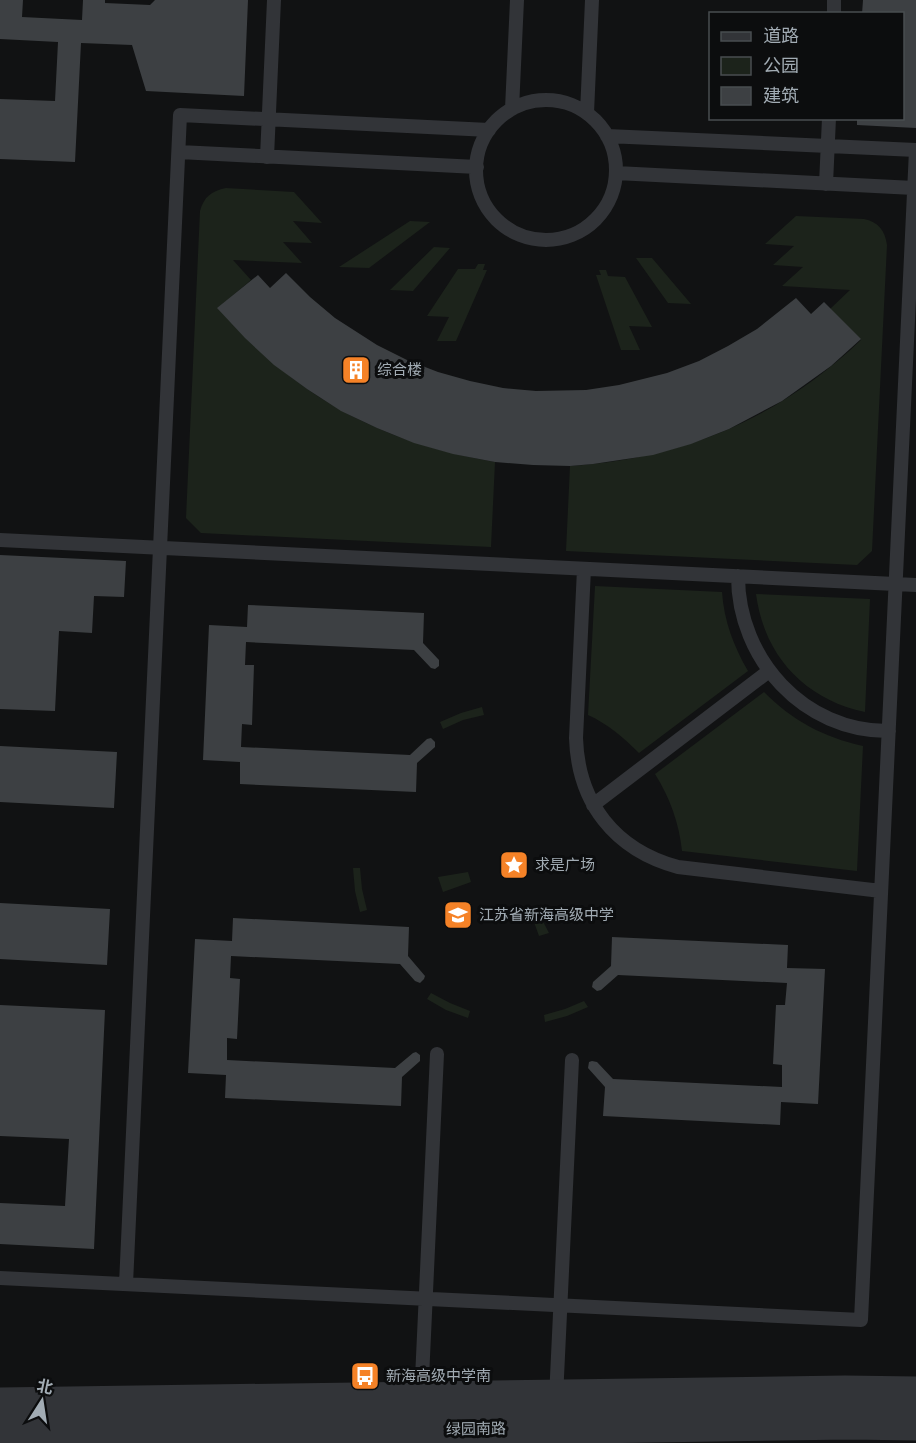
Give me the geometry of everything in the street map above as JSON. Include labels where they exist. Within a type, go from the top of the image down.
[{"type":"street","name":"绿园南路","points":[[556,1412],[844,1392],[916,1393]]},
{"type":"street","name":"绿园南路","points":[[0,1404],[420,1414]]},
{"type":"street","name":"绿园南路","points":[[0,1436],[420,1414],[556,1412],[916,1424]]},
{"type":"lane","points":[[267,157],[274,0]]},
{"type":"lane","points":[[512,110],[517,0]]},
{"type":"lane","points":[[587,113],[592,0]]},
{"type":"lane","points":[[550,101],[568,104],[587,113],[607,136],[615,155],[615,183],[610,200],[594,222],[570,236],[543,240],[517,233],[489,210],[478,185],[477,167],[480,149],[489,130],[500,118],[512,110],[532,102],[550,101]]},
{"type":"lane","points":[[126,1284],[180,115],[489,130]]},
{"type":"lane","points":[[826,183],[829,120]]},
{"type":"lane","points":[[0,1278],[861,1320],[916,150],[607,136]]},
{"type":"lane","points":[[179,152],[477,167]]},
{"type":"lane","points":[[616,173],[914,188]]},
{"type":"lane","points":[[0,540],[916,585]]},
{"type":"lane","points":[[584,569],[576,747],[580,773],[593,805],[609,828],[645,855],[669,865],[881,891]]},
{"type":"lane","points":[[738,576],[740,604],[753,644],[769,671],[783,687],[799,701],[826,717],[856,727],[889,731]]},
{"type":"lane","points":[[593,805],[769,671]]},
{"type":"lane","points":[[420,1414],[437,1054]]},
{"type":"lane","points":[[556,1412],[572,1060]]},
{"type":"green space","points":[[226,188],[294,192],[322,223],[293,221],[312,243],[283,242],[302,263],[233,260],[251,280],[218,308],[278,367],[309,391],[342,411],[414,442],[495,462],[491,547],[201,533],[186,518],[200,211],[209,195]]},
{"type":"green space","points":[[796,216],[864,219],[880,228],[886,240],[872,551],[857,565],[566,551],[570,466],[612,462],[652,454],[727,430],[797,392],[861,340],[830,309],[850,290],[782,286],[803,267],[773,265],[794,246],[765,244]]},
{"type":"green space","points":[[410,221],[430,222],[369,268],[339,267]]},
{"type":"green space","points":[[434,247],[450,248],[413,291],[390,290]]},
{"type":"green space","points":[[636,258],[652,258],[691,304],[668,303]]},
{"type":"green space","points":[[478,264],[485,264],[483,270],[487,270],[456,341],[437,341],[449,317],[427,316],[458,269],[475,269]]},
{"type":"green space","points":[[599,270],[606,270],[608,276],[625,277],[652,327],[629,326],[640,350],[621,350],[596,275],[601,275]]},
{"type":"green space","points":[[595,586],[722,592],[730,633],[748,671],[639,753],[615,732],[588,715]]},
{"type":"green space","points":[[756,594],[870,599],[865,712],[823,697],[791,671],[778,655],[768,636],[760,616]]},
{"type":"green space","points":[[764,692],[786,711],[809,726],[835,738],[863,746],[857,871],[682,851],[673,811],[655,774]]},
{"type":"green space","points":[[482,707],[484,715],[463,720],[443,729],[440,722]]},
{"type":"green space","points":[[353,868],[360,868],[367,910],[360,912],[355,891]]},
{"type":"green space","points":[[468,872],[471,882],[443,892],[438,877]]},
{"type":"green space","points":[[535,906],[549,933],[539,936],[529,908]]},
{"type":"green space","points":[[431,993],[470,1011],[468,1018],[446,1010],[427,999]]},
{"type":"green space","points":[[584,1001],[588,1007],[545,1022],[544,1015]]},
{"type":"building","points":[[0,0],[23,0],[22,17],[82,20],[83,0],[150,5],[155,0],[248,0],[244,96],[146,91],[132,45],[81,43],[75,162],[0,159],[0,99],[55,101],[58,42],[0,39]]},
{"type":"building","points":[[863,0],[916,0],[916,128],[857,125],[857,120],[904,120],[904,12],[862,12]]},
{"type":"building","name":"综合楼","points":[[286,273],[335,318],[377,345],[438,372],[503,388],[536,391],[586,390],[619,385],[667,373],[699,361],[728,346],[757,329],[796,298],[811,314],[824,302],[861,339],[831,366],[782,401],[729,429],[691,444],[653,455],[593,464],[570,466],[495,462],[453,454],[414,443],[341,411],[274,365],[217,308],[258,275],[270,288]]},
{"type":"building","points":[[0,555],[126,561],[124,597],[94,596],[92,633],[59,631],[55,711],[0,709]]},
{"type":"building","points":[[248,605],[424,613],[423,643],[439,660],[439,666],[435,669],[431,668],[414,650],[246,642],[245,665],[254,665],[252,725],[242,724],[241,747],[410,755],[431,738],[435,742],[435,747],[417,763],[416,792],[240,784],[240,762],[203,760],[209,625],[247,627]]},
{"type":"building","points":[[0,746],[117,752],[114,808],[0,802]]},
{"type":"building","points":[[0,903],[110,909],[107,965],[0,959]]},
{"type":"building","points":[[233,918],[409,927],[408,956],[425,976],[420,983],[415,981],[400,964],[231,956],[230,978],[240,979],[237,1039],[227,1038],[227,1060],[395,1068],[416,1052],[420,1055],[420,1061],[402,1077],[401,1106],[225,1098],[226,1075],[188,1073],[195,939],[232,941]]},
{"type":"building","points":[[612,937],[788,945],[787,968],[825,969],[818,1104],[781,1102],[780,1125],[603,1116],[605,1087],[588,1068],[589,1062],[592,1061],[597,1062],[613,1079],[782,1087],[782,1065],[773,1064],[776,1005],[785,1005],[787,983],[618,975],[597,991],[592,987],[593,982],[611,966]]},
{"type":"building","points":[[0,1005],[105,1010],[94,1249],[0,1244],[0,1203],[65,1206],[69,1139],[0,1136]]},
{"type":"place","name":"综合楼","points":[[356,370]]},
{"type":"place","name":"求是广场","points":[[514,865]]},
{"type":"place","name":"江苏省新海高级中学","points":[[458,915]]},
{"type":"place","name":"新海高级中学南","points":[[365,1376]]}]
